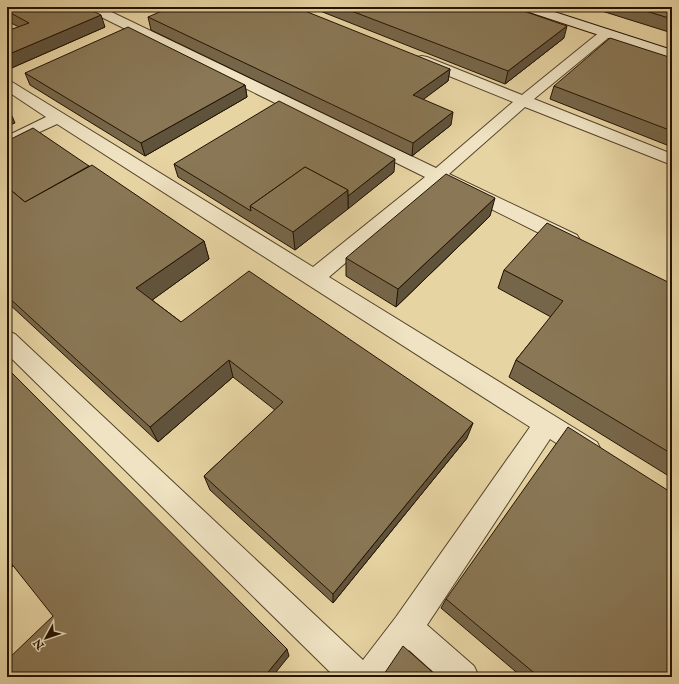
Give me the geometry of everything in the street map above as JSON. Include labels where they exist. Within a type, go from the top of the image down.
[{"type":"street","points":[[91,7],[585,247]]},
{"type":"street","points":[[527,7],[672,56]]},
{"type":"street","points":[[314,278],[438,176],[523,100],[606,34]]},
{"type":"street","points":[[412,56],[672,160]]},
{"type":"street","points":[[13,84],[58,117],[606,462]]},
{"type":"street","points":[[7,142],[58,117]]},
{"type":"street","points":[[7,340],[358,677]]},
{"type":"street","points":[[370,677],[407,628],[546,424]]},
{"type":"street","points":[[407,628],[463,677]]},
{"type":"building","points":[[7,7],[85,7],[101,15],[7,55],[7,31],[29,23],[7,11]]},
{"type":"building","points":[[171,7],[295,7],[450,69],[413,95],[453,112],[413,143],[148,17]]},
{"type":"building","points":[[341,7],[512,7],[567,26],[508,71]]},
{"type":"building","points":[[633,7],[672,7],[672,19]]},
{"type":"building","points":[[128,27],[245,85],[141,143],[25,73]]},
{"type":"building","points":[[610,38],[672,58],[672,131],[554,86]]},
{"type":"building","points":[[279,101],[395,159],[348,196],[348,190],[305,167],[250,206],[251,211],[174,164]]},
{"type":"building","points":[[7,111],[12,116],[7,118]]},
{"type":"building","points":[[33,128],[89,166],[25,202],[7,187],[7,141]]},
{"type":"building","points":[[92,165],[204,241],[136,288],[181,322],[249,271],[473,423],[333,594],[204,476],[283,402],[229,360],[150,427],[7,296],[7,187],[25,202]]},
{"type":"building","points":[[305,167],[348,190],[293,232],[250,206]]},
{"type":"building","points":[[446,174],[495,198],[398,289],[346,258]]},
{"type":"building","points":[[547,223],[672,284],[672,454],[516,360],[563,301],[504,270]]},
{"type":"building","points":[[7,368],[287,649],[264,677],[7,677],[7,660],[53,616],[7,558]]},
{"type":"building","points":[[568,427],[672,493],[672,677],[539,677],[446,599]]},
{"type":"building","points":[[403,646],[438,677],[382,677]]}]
